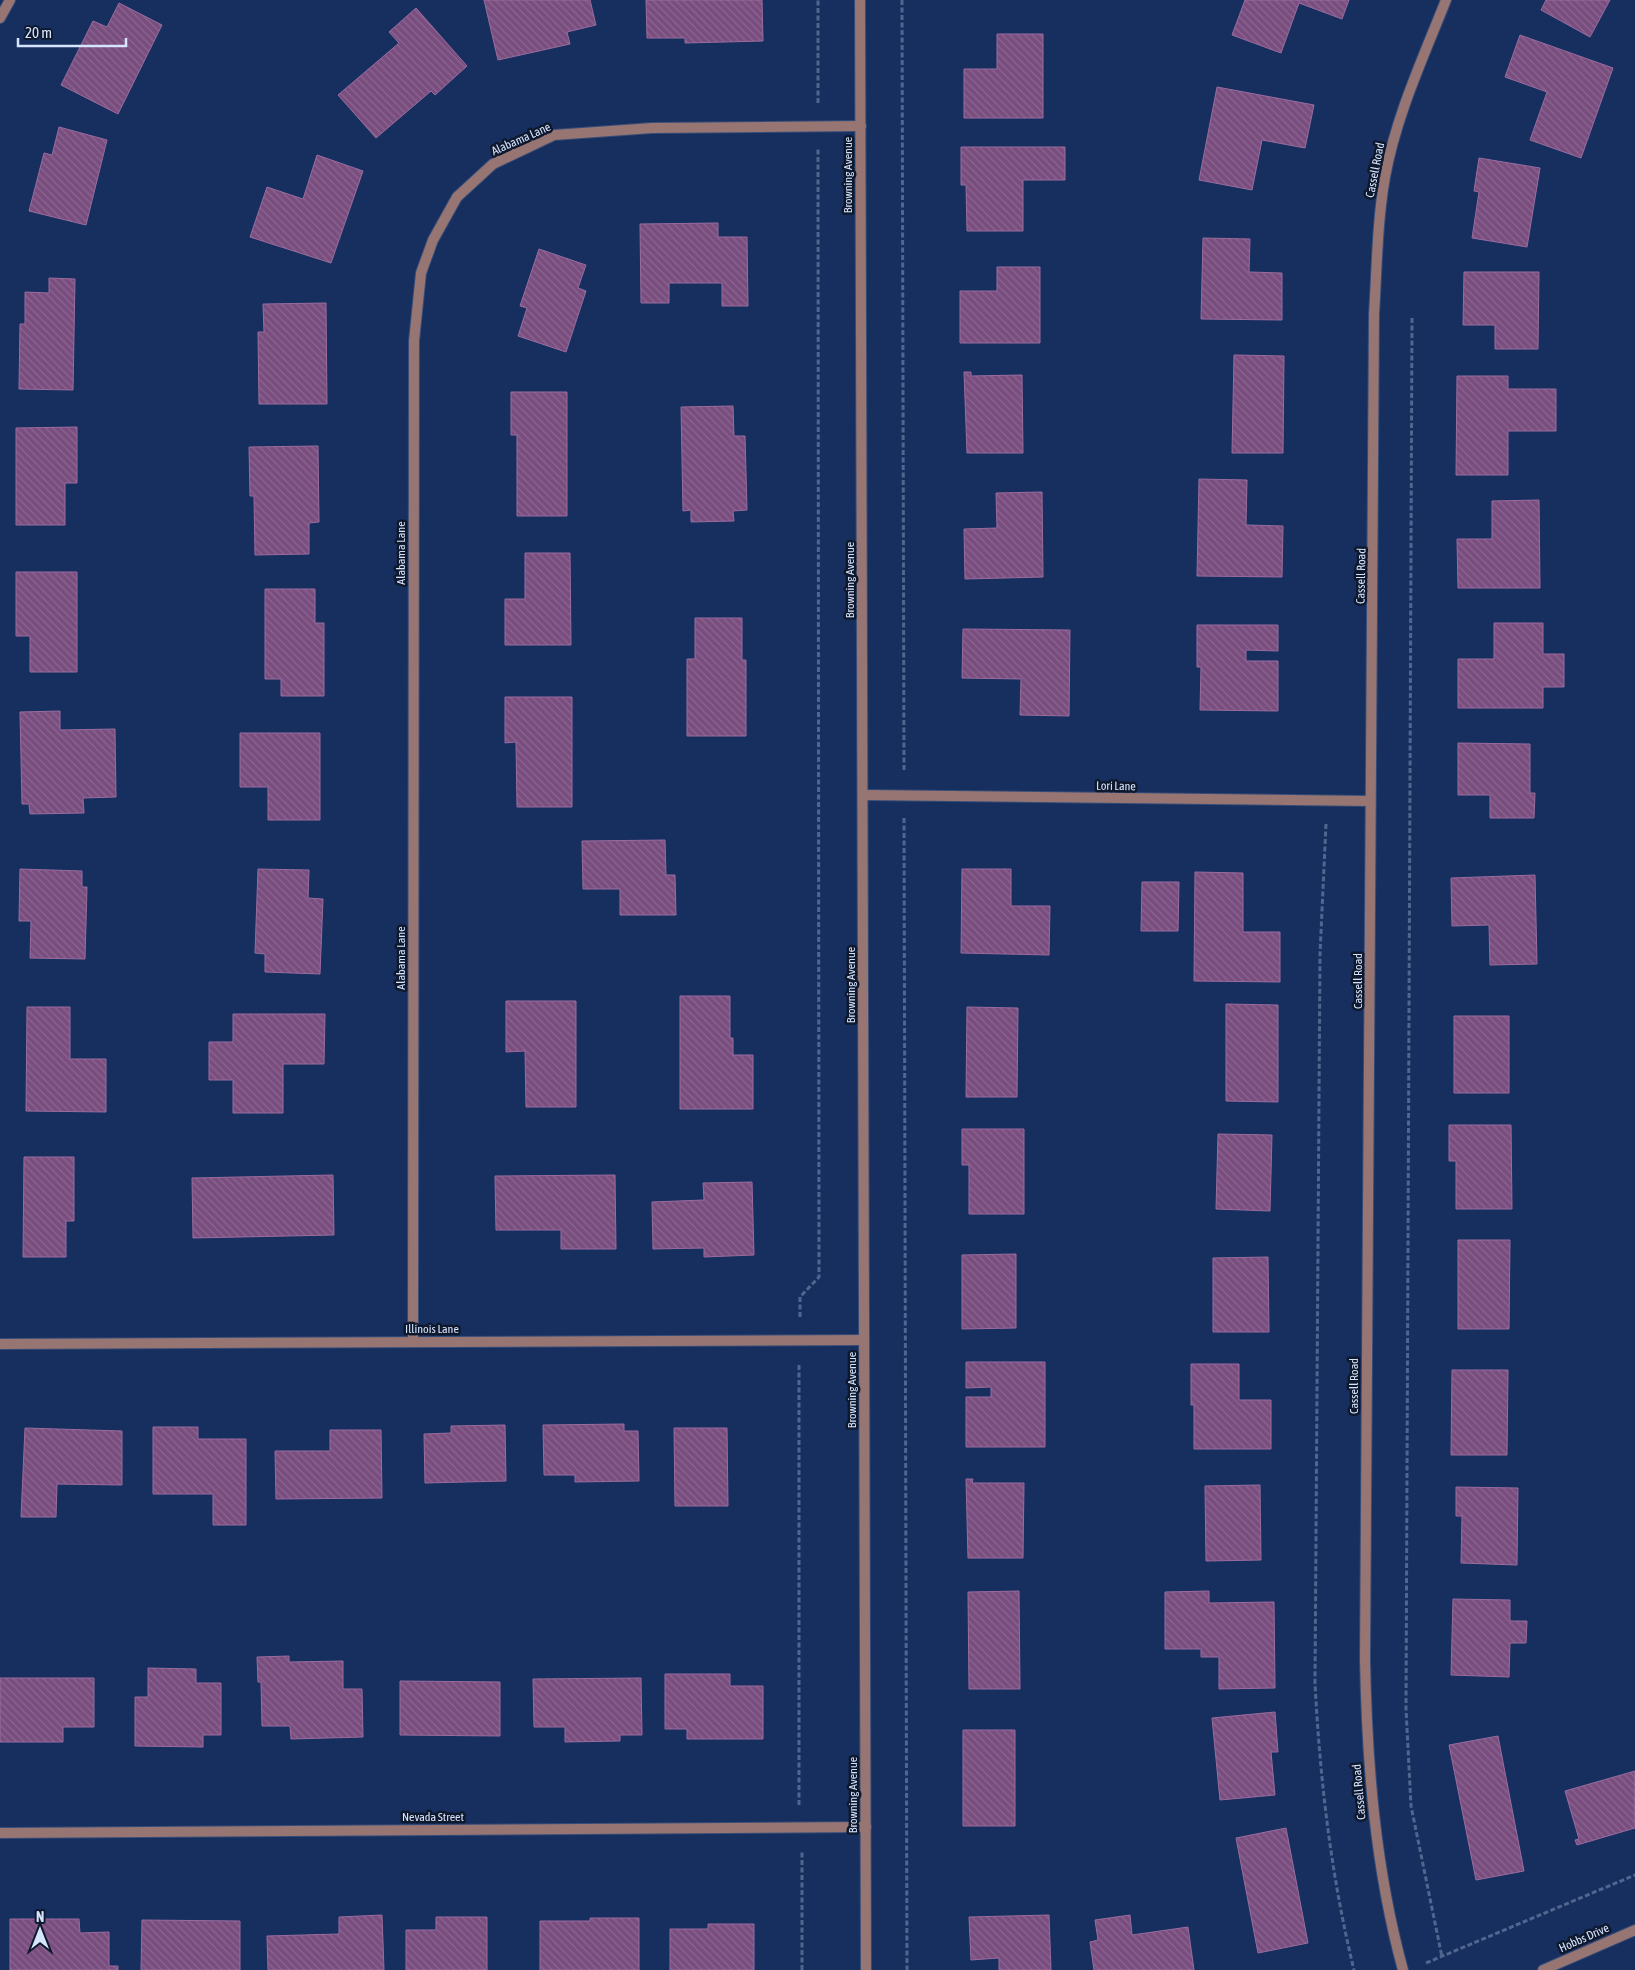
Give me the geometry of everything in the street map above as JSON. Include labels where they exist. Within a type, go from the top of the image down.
[{"type":"street","points":[[0,18],[10,0]]},
{"type":"street","name":"Browning Avenue","points":[[860,0],[866,1970]]},
{"type":"street","name":"Cassell Road","points":[[1403,1970],[1388,1910],[1376,1841],[1365,1692],[1374,314],[1380,212],[1385,176],[1402,114],[1446,0]]},
{"type":"street","name":"Alabama Lane","points":[[413,1341],[414,341],[421,273],[433,240],[457,197],[494,164],[554,135],[652,128],[861,126]]},
{"type":"street","name":"Lori Lane","points":[[863,795],[1370,801]]},
{"type":"street","name":"Illinois Lane","points":[[0,1344],[864,1340]]},
{"type":"street","name":"Nevada Street","points":[[0,1833],[866,1826]]},
{"type":"street","name":"Hobbs Drive","points":[[1543,1970],[1635,1930]]},
{"type":"path","points":[[802,1970],[802,1827],[798,1798],[800,1297],[820,1277],[818,0]]},
{"type":"path","points":[[902,0],[907,1970]]},
{"type":"path","points":[[1412,318],[1406,1709],[1411,1806],[1442,1957]]},
{"type":"path","points":[[1327,801],[1320,954],[1315,1683],[1319,1764],[1339,1906],[1354,1970]]},
{"type":"path","points":[[1425,1964],[1635,1875]]},
{"type":"building","points":[[484,0],[590,0],[596,25],[567,32],[570,44],[498,60]]},
{"type":"building","points":[[646,0],[762,0],[763,41],[685,43],[685,38],[647,38]]},
{"type":"building","points":[[1245,0],[1349,0],[1342,19],[1299,3],[1281,53],[1232,35]]},
{"type":"building","points":[[1546,0],[1610,0],[1590,37],[1541,10]]},
{"type":"building","points":[[119,3],[162,25],[118,114],[61,85],[93,21],[107,27]]},
{"type":"building","points":[[416,8],[467,66],[435,95],[431,91],[376,138],[338,95],[399,43],[389,32]]},
{"type":"building","points":[[997,34],[1043,34],[1043,118],[964,118],[964,69],[997,69]]},
{"type":"building","points":[[1520,35],[1613,68],[1581,158],[1530,140],[1547,92],[1505,77]]},
{"type":"building","points":[[1217,87],[1314,105],[1305,148],[1262,140],[1252,190],[1199,180]]},
{"type":"building","points":[[59,127],[107,140],[86,225],[29,211],[44,153],[52,155]]},
{"type":"building","points":[[961,147],[1065,147],[1065,180],[1023,180],[1023,231],[967,231],[966,185],[961,185]]},
{"type":"building","points":[[317,155],[363,171],[331,263],[250,237],[267,187],[303,199]]},
{"type":"building","points":[[1479,158],[1540,168],[1527,247],[1472,238],[1479,192],[1474,191]]},
{"type":"building","points":[[718,223],[718,237],[747,237],[748,306],[722,306],[722,283],[669,283],[669,303],[641,303],[640,224]]},
{"type":"building","points":[[1203,238],[1250,239],[1249,272],[1282,273],[1282,320],[1201,319]]},
{"type":"building","points":[[539,249],[586,265],[578,288],[586,291],[566,352],[518,336],[527,308],[520,306]]},
{"type":"building","points":[[997,267],[1040,267],[1040,343],[960,343],[960,291],[997,291]]},
{"type":"building","points":[[1464,272],[1539,272],[1538,349],[1495,349],[1495,325],[1463,325]]},
{"type":"building","points":[[49,278],[75,279],[73,390],[19,389],[20,324],[25,324],[25,292],[49,293]]},
{"type":"building","points":[[326,303],[327,404],[259,404],[258,332],[264,332],[263,304]]},
{"type":"building","points":[[1234,355],[1284,356],[1283,453],[1232,453]]},
{"type":"building","points":[[964,372],[971,372],[971,376],[1022,375],[1023,453],[967,453]]},
{"type":"building","points":[[1457,376],[1508,376],[1508,389],[1556,389],[1556,431],[1508,431],[1508,475],[1456,475]]},
{"type":"building","points":[[511,392],[567,392],[567,516],[517,516],[517,435],[511,435]]},
{"type":"building","points":[[733,406],[734,436],[745,436],[747,510],[733,511],[734,521],[691,522],[691,510],[683,511],[681,407]]},
{"type":"building","points":[[77,427],[77,483],[65,483],[65,525],[16,525],[16,428]]},
{"type":"building","points":[[318,446],[319,522],[309,523],[309,554],[255,555],[254,496],[250,496],[249,447]]},
{"type":"building","points":[[1199,479],[1247,480],[1246,525],[1283,526],[1282,577],[1197,576]]},
{"type":"building","points":[[1042,492],[1043,577],[965,579],[964,529],[997,528],[996,493]]},
{"type":"building","points":[[1539,500],[1540,588],[1458,588],[1457,539],[1492,539],[1492,501]]},
{"type":"building","points":[[525,553],[570,553],[571,645],[505,645],[505,599],[525,599]]},
{"type":"building","points":[[16,572],[77,572],[77,672],[30,672],[30,636],[16,636]]},
{"type":"building","points":[[265,589],[315,589],[315,623],[324,623],[324,696],[281,696],[281,679],[265,679]]},
{"type":"building","points":[[695,618],[742,618],[742,660],[746,660],[746,736],[687,736],[687,659],[695,659]]},
{"type":"building","points":[[1494,623],[1543,623],[1543,654],[1564,654],[1564,687],[1543,687],[1543,708],[1458,708],[1458,659],[1494,659]]},
{"type":"building","points":[[1197,625],[1278,625],[1278,651],[1246,650],[1246,661],[1278,661],[1278,711],[1200,710],[1201,667],[1197,667]]},
{"type":"building","points":[[963,629],[1070,630],[1069,716],[1020,715],[1021,679],[962,678]]},
{"type":"building","points":[[505,697],[572,697],[572,807],[517,807],[516,742],[505,743]]},
{"type":"building","points":[[60,711],[60,730],[115,729],[116,797],[83,798],[84,813],[30,814],[29,804],[22,804],[20,712]]},
{"type":"building","points":[[240,733],[320,733],[320,820],[268,820],[268,787],[240,787]]},
{"type":"building","points":[[1458,743],[1530,744],[1530,793],[1535,793],[1534,818],[1490,818],[1490,795],[1458,795]]},
{"type":"building","points":[[665,840],[666,875],[675,875],[676,915],[620,915],[620,889],[583,889],[582,841]]},
{"type":"building","points":[[20,869],[82,871],[82,887],[87,887],[85,959],[30,958],[31,921],[19,921]]},
{"type":"building","points":[[258,869],[309,870],[308,898],[323,899],[320,974],[265,972],[265,954],[255,953]]},
{"type":"building","points":[[962,869],[1011,869],[1011,906],[1050,906],[1049,955],[961,953]]},
{"type":"building","points":[[1195,872],[1243,873],[1243,932],[1280,932],[1280,982],[1194,981]]},
{"type":"building","points":[[1535,875],[1537,964],[1490,965],[1489,925],[1452,926],[1451,878]]},
{"type":"building","points":[[1142,882],[1179,882],[1178,931],[1141,931]]},
{"type":"building","points":[[680,996],[730,996],[730,1038],[733,1038],[733,1055],[753,1055],[753,1109],[680,1109]]},
{"type":"building","points":[[506,1001],[576,1001],[576,1107],[526,1107],[525,1051],[506,1052]]},
{"type":"building","points":[[1226,1004],[1278,1005],[1278,1102],[1226,1101]]},
{"type":"building","points":[[27,1007],[70,1007],[70,1059],[106,1059],[106,1112],[26,1111]]},
{"type":"building","points":[[967,1007],[1018,1008],[1017,1097],[966,1097]]},
{"type":"building","points":[[233,1014],[325,1014],[324,1064],[283,1064],[283,1113],[233,1113],[233,1080],[209,1080],[209,1042],[233,1042]]},
{"type":"building","points":[[1454,1016],[1509,1016],[1509,1093],[1454,1093]]},
{"type":"building","points":[[1449,1125],[1511,1125],[1512,1209],[1456,1209],[1456,1161],[1449,1161]]},
{"type":"building","points":[[962,1129],[1024,1129],[1024,1214],[969,1214],[969,1165],[962,1165]]},
{"type":"building","points":[[1218,1134],[1272,1135],[1270,1211],[1216,1209]]},
{"type":"building","points":[[24,1157],[74,1157],[74,1221],[66,1221],[66,1257],[23,1257]]},
{"type":"building","points":[[333,1175],[334,1235],[193,1238],[192,1178]]},
{"type":"building","points":[[615,1175],[616,1249],[561,1249],[561,1230],[496,1230],[495,1176]]},
{"type":"building","points":[[752,1182],[754,1255],[704,1257],[704,1248],[653,1249],[652,1202],[704,1200],[703,1183]]},
{"type":"building","points":[[1458,1240],[1510,1240],[1509,1329],[1458,1329]]},
{"type":"building","points":[[1016,1254],[1016,1328],[962,1329],[962,1255]]},
{"type":"building","points":[[1268,1257],[1269,1332],[1213,1332],[1213,1258]]},
{"type":"building","points":[[966,1362],[1045,1362],[1045,1447],[966,1447],[966,1397],[991,1397],[991,1387],[966,1388]]},
{"type":"building","points":[[1191,1364],[1239,1364],[1239,1400],[1271,1400],[1271,1449],[1194,1449],[1194,1405],[1191,1405]]},
{"type":"building","points":[[1452,1370],[1508,1370],[1507,1455],[1451,1455]]},
{"type":"building","points":[[624,1424],[624,1431],[638,1431],[639,1481],[575,1482],[575,1475],[544,1475],[543,1425]]},
{"type":"building","points":[[505,1425],[506,1481],[425,1483],[424,1434],[451,1433],[451,1426]]},
{"type":"building","points":[[153,1427],[198,1427],[198,1439],[246,1439],[246,1525],[213,1525],[213,1494],[153,1494]]},
{"type":"building","points":[[25,1428],[122,1431],[122,1485],[57,1484],[56,1517],[21,1517]]},
{"type":"building","points":[[674,1428],[727,1428],[728,1506],[675,1506]]},
{"type":"building","points":[[330,1430],[381,1430],[382,1498],[276,1499],[275,1451],[330,1451]]},
{"type":"building","points":[[966,1479],[973,1479],[972,1483],[1024,1483],[1023,1558],[968,1558]]},
{"type":"building","points":[[1260,1485],[1261,1560],[1206,1561],[1205,1486]]},
{"type":"building","points":[[1456,1487],[1518,1488],[1517,1565],[1461,1563],[1462,1516],[1456,1516]]},
{"type":"building","points":[[1019,1591],[1020,1689],[969,1689],[968,1592]]},
{"type":"building","points":[[1209,1591],[1209,1603],[1274,1602],[1275,1688],[1219,1689],[1219,1657],[1201,1657],[1201,1649],[1165,1649],[1165,1592]]},
{"type":"building","points":[[1453,1599],[1510,1600],[1510,1621],[1527,1621],[1526,1643],[1510,1643],[1509,1677],[1451,1675]]},
{"type":"building","points":[[289,1656],[289,1662],[343,1661],[343,1689],[362,1689],[363,1737],[291,1739],[290,1726],[262,1726],[261,1682],[258,1682],[257,1657]]},
{"type":"building","points":[[148,1668],[196,1669],[196,1683],[221,1683],[221,1735],[203,1735],[203,1747],[135,1746],[135,1697],[148,1697]]},
{"type":"building","points":[[665,1674],[730,1674],[730,1686],[763,1686],[763,1739],[687,1739],[687,1729],[665,1729]]},
{"type":"building","points":[[0,1678],[94,1678],[94,1727],[63,1727],[63,1742],[0,1742]]},
{"type":"building","points":[[641,1678],[642,1735],[620,1735],[620,1741],[565,1742],[565,1727],[534,1727],[533,1679]]},
{"type":"building","points":[[400,1681],[500,1682],[500,1736],[400,1735]]},
{"type":"building","points":[[1275,1712],[1278,1752],[1271,1752],[1275,1795],[1220,1800],[1212,1718]]},
{"type":"building","points":[[963,1730],[1015,1730],[1015,1826],[963,1826]]},
{"type":"building","points":[[1498,1736],[1524,1871],[1476,1880],[1449,1745]]},
{"type":"building","points":[[1635,1771],[1635,1828],[1577,1845],[1575,1840],[1579,1839],[1565,1791]]},
{"type":"building","points":[[1286,1828],[1308,1943],[1258,1953],[1236,1838]]},
{"type":"building","points":[[382,1915],[384,1970],[268,1970],[267,1936],[339,1934],[339,1917]]},
{"type":"building","points":[[1049,1915],[1051,1970],[999,1970],[999,1958],[971,1960],[969,1917]]},
{"type":"building","points":[[1130,1915],[1132,1935],[1188,1927],[1194,1970],[1094,1970],[1090,1942],[1098,1940],[1095,1920]]},
{"type":"building","points":[[436,1917],[487,1917],[487,1970],[406,1970],[406,1930],[436,1930]]},
{"type":"building","points":[[590,1918],[639,1918],[639,1970],[540,1970],[540,1921],[590,1921]]},
{"type":"building","points":[[10,1919],[79,1919],[80,1933],[109,1932],[109,1966],[118,1966],[118,1970],[10,1970]]},
{"type":"building","points":[[142,1920],[240,1921],[240,1970],[141,1970]]},
{"type":"building","points":[[708,1924],[754,1924],[754,1970],[670,1970],[670,1929],[708,1929]]}]
